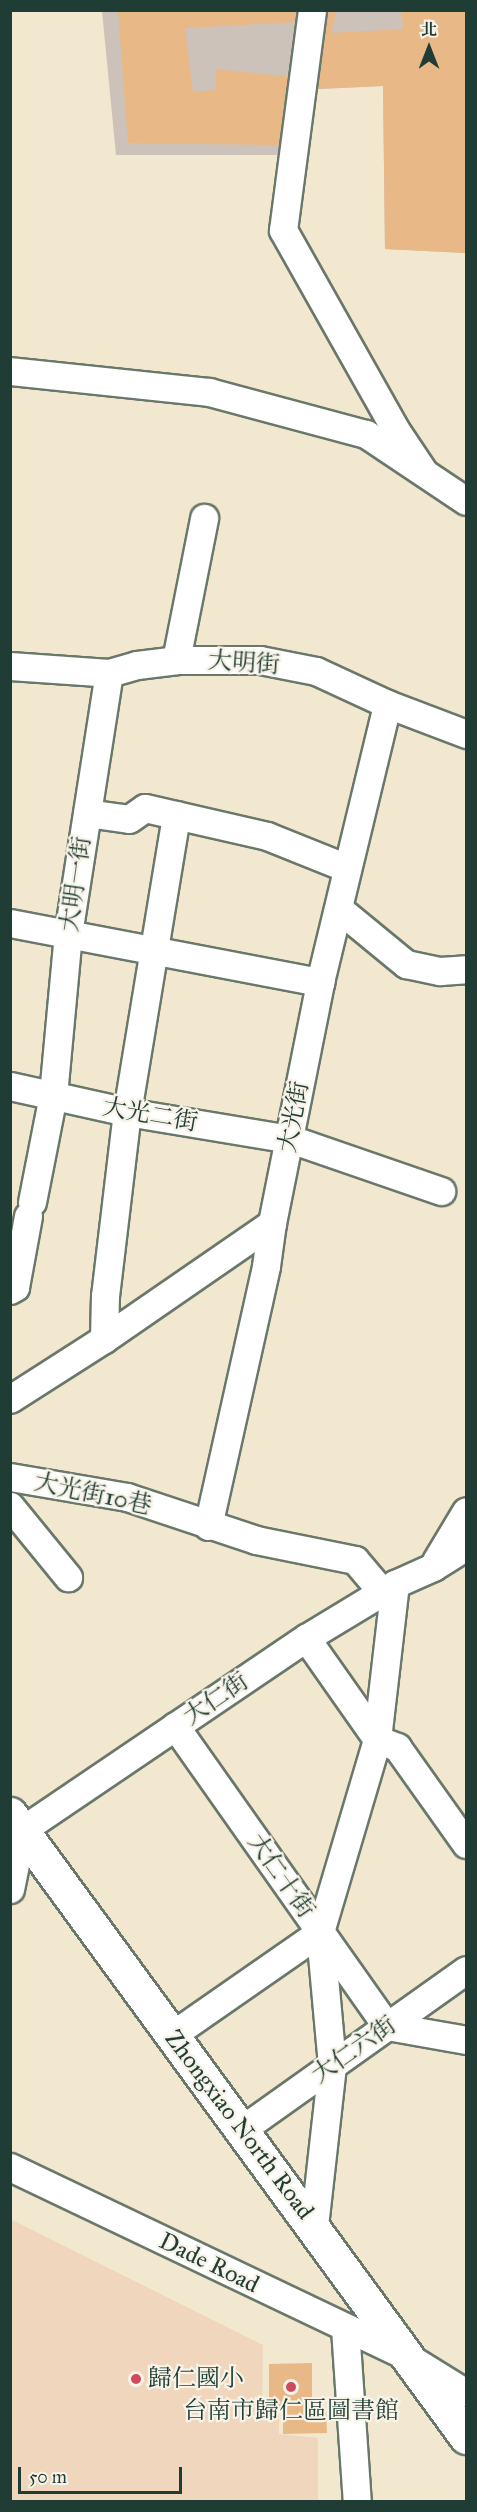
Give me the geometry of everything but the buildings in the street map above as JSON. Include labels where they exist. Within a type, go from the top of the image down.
[{"type":"main road","name":"Zhongxiao North Road","points":[[16,1822],[314,2226],[466,2437]]},
{"type":"street","points":[[312,10],[283,230],[395,429],[423,471]]},
{"type":"street","points":[[10,371],[209,392],[366,434],[466,501]]},
{"type":"street","points":[[176,660],[204,518]]},
{"type":"street","name":"大明街","points":[[10,666],[109,673],[138,665],[176,660],[260,660],[315,671],[387,704],[466,734]]},
{"type":"street","name":"大明一街","points":[[10,1290],[15,1287],[52,1095],[68,934],[109,673]]},
{"type":"street","name":"大光街","points":[[208,1526],[266,1266],[272,1223],[320,982],[387,704]]},
{"type":"street","points":[[87,813],[129,819],[145,808],[267,836],[347,868]]},
{"type":"street","points":[[104,1340],[105,1296],[127,1112],[176,815]]},
{"type":"street","points":[[339,909],[406,964],[440,971],[466,969]]},
{"type":"street","points":[[10,923],[320,982]]},
{"type":"street","name":"大光二街","points":[[10,1086],[127,1112],[290,1139],[441,1191]]},
{"type":"street","points":[[10,1399],[104,1340],[272,1223]]},
{"type":"street","name":"大光街10巷","points":[[10,1477],[127,1497],[208,1526],[256,1540],[355,1560],[389,1588]]},
{"type":"street","name":"大光街10巷","points":[[10,1506],[68,1577]]},
{"type":"street","points":[[433,1567],[466,1511]]},
{"type":"street","name":"大仁街","points":[[16,1822],[175,1726],[306,1638],[389,1588],[433,1567],[466,1546]]},
{"type":"street","points":[[314,2226],[332,2065],[320,1932],[377,1739],[389,1588]]},
{"type":"street","points":[[306,1638],[377,1739],[398,1747],[466,1844]]},
{"type":"street","name":"大仁十街","points":[[175,1726],[387,2026]]},
{"type":"street","points":[[10,1889],[16,1822]]},
{"type":"street","points":[[172,2035],[320,1932]]},
{"type":"street","name":"大仁六街","points":[[241,2130],[466,1970]]},
{"type":"street","points":[[387,2026],[466,2040]]},
{"type":"street","name":"Dade Road","points":[[10,2168],[408,2357],[466,2392]]},
{"type":"street","points":[[345,2328],[357,2502]]},
{"type":"shaded area","points":[[102,11],[466,11],[466,253],[385,249],[383,86],[301,90],[295,155],[116,155]]},
{"type":"shaded area","name":"歸仁國小","points":[[10,2219],[263,2345],[262,2413],[279,2416],[279,2434],[318,2438],[318,2501],[11,2501]]},
{"type":"place","name":"歸仁國小","points":[[136,2379]]},
{"type":"place","name":"台南市歸仁區圖書館","points":[[291,2387]]}]
